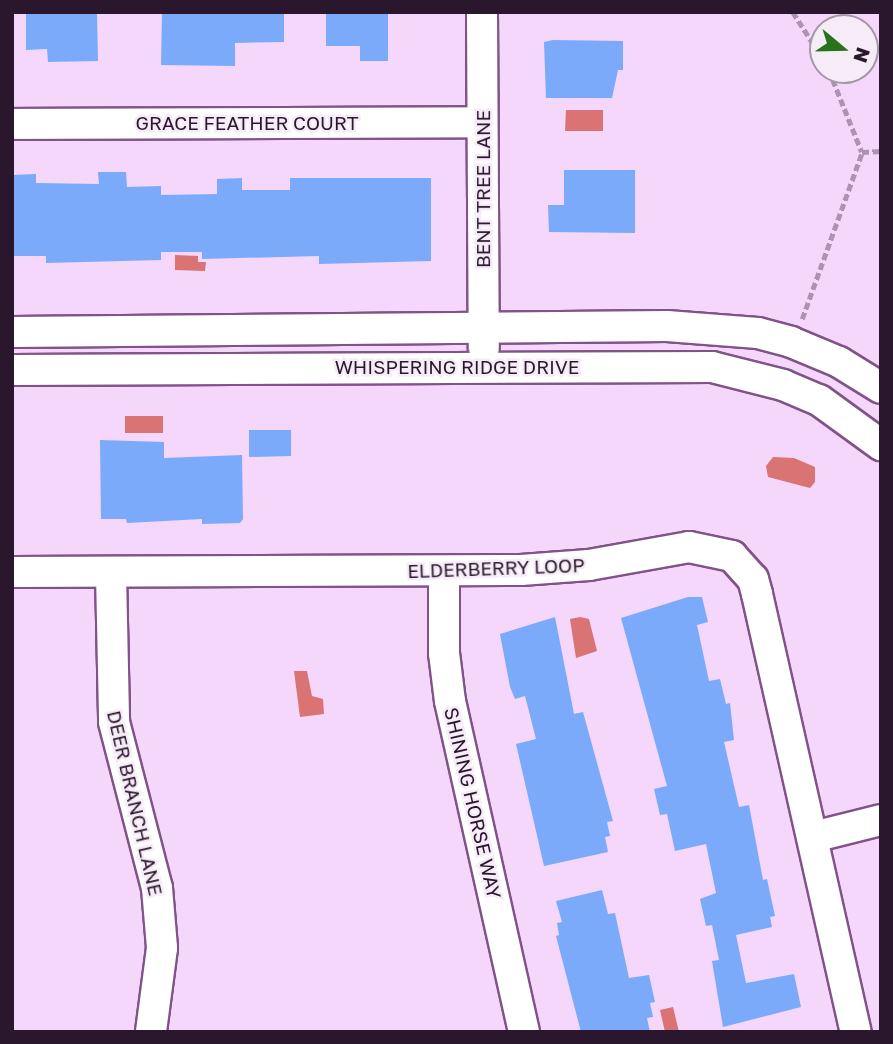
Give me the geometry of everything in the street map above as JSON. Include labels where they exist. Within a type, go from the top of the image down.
[{"type":"street","name":"BENT TREE LANE","points":[[482,12],[484,367]]},
{"type":"street","name":"GRACE FEATHER COURT","points":[[12,124],[482,122]]},
{"type":"street","name":"WHISPERING RIDGE DRIVE","points":[[12,332],[667,326],[758,333],[791,342],[839,362],[881,388]]},
{"type":"street","name":"WHISPERING RIDGE DRIVE","points":[[12,370],[712,367],[783,385],[819,400],[881,445]]},
{"type":"street","name":"ELDERBERRY LOOP","points":[[12,572],[444,571],[590,565],[689,547],[732,556],[753,579],[856,1032]]},
{"type":"street","name":"SHINING HORSE WAY","points":[[444,571],[444,653],[450,701],[524,1032]]},
{"type":"street","name":"DEER BRANCH LANE","points":[[111,573],[114,722],[157,888],[162,948],[160,994],[151,1032]]},
{"type":"street","points":[[813,837],[881,820]]},
{"type":"path","points":[[793,12],[809,37]]},
{"type":"path","points":[[791,342],[862,152],[835,84]]},
{"type":"path","points":[[862,152],[881,151]]},
{"type":"shaded area","points":[[566,110],[603,110],[603,131],[565,131]]},
{"type":"shaded area","points":[[175,255],[198,256],[198,262],[206,262],[205,271],[175,270]]},
{"type":"shaded area","points":[[125,416],[163,416],[163,433],[125,433]]},
{"type":"shaded area","points":[[773,457],[794,458],[815,467],[815,482],[810,488],[768,477],[766,466]]},
{"type":"shaded area","points":[[570,619],[589,619],[597,651],[576,658]]},
{"type":"shaded area","points":[[294,671],[307,671],[312,696],[323,699],[324,714],[300,717]]},
{"type":"shaded area","points":[[673,1007],[679,1032],[665,1032],[660,1010]]},
{"type":"building","points":[[26,12],[97,12],[98,61],[48,62],[47,49],[26,50]]},
{"type":"building","points":[[162,12],[284,12],[284,42],[235,43],[235,66],[161,65]]},
{"type":"building","points":[[326,12],[388,12],[388,61],[360,61],[360,46],[326,46]]},
{"type":"building","points":[[623,41],[623,70],[618,70],[612,98],[546,98],[544,42]]},
{"type":"building","points":[[564,170],[635,170],[635,233],[549,232],[548,205],[564,205]]},
{"type":"building","points":[[98,172],[126,172],[127,187],[161,186],[161,195],[217,194],[217,179],[242,178],[242,190],[290,190],[290,178],[431,178],[431,261],[319,264],[319,256],[202,259],[202,252],[161,252],[161,260],[46,263],[46,256],[12,256],[12,175],[36,174],[36,183],[99,184]]},
{"type":"building","points":[[249,430],[291,430],[291,456],[249,457]]},
{"type":"building","points":[[100,440],[164,442],[164,458],[242,455],[243,519],[240,523],[202,524],[202,519],[127,523],[126,519],[101,519]]},
{"type":"building","points":[[688,597],[702,597],[708,622],[697,625],[709,681],[720,679],[726,704],[730,703],[734,740],[724,742],[739,807],[749,805],[763,880],[767,879],[775,916],[770,917],[772,927],[736,935],[746,983],[794,974],[801,1007],[723,1027],[712,961],[719,960],[712,925],[706,926],[700,899],[716,893],[706,844],[675,851],[667,814],[660,815],[654,789],[667,786],[621,618]]},
{"type":"building","points":[[555,617],[574,714],[583,712],[613,821],[607,822],[610,836],[605,837],[608,852],[544,866],[516,744],[536,739],[525,696],[515,699],[510,687],[500,634]]},
{"type":"building","points":[[602,890],[608,914],[615,913],[629,978],[649,975],[655,1002],[650,1003],[653,1017],[647,1018],[650,1032],[581,1032],[556,936],[559,935],[557,923],[562,922],[556,901]]}]
